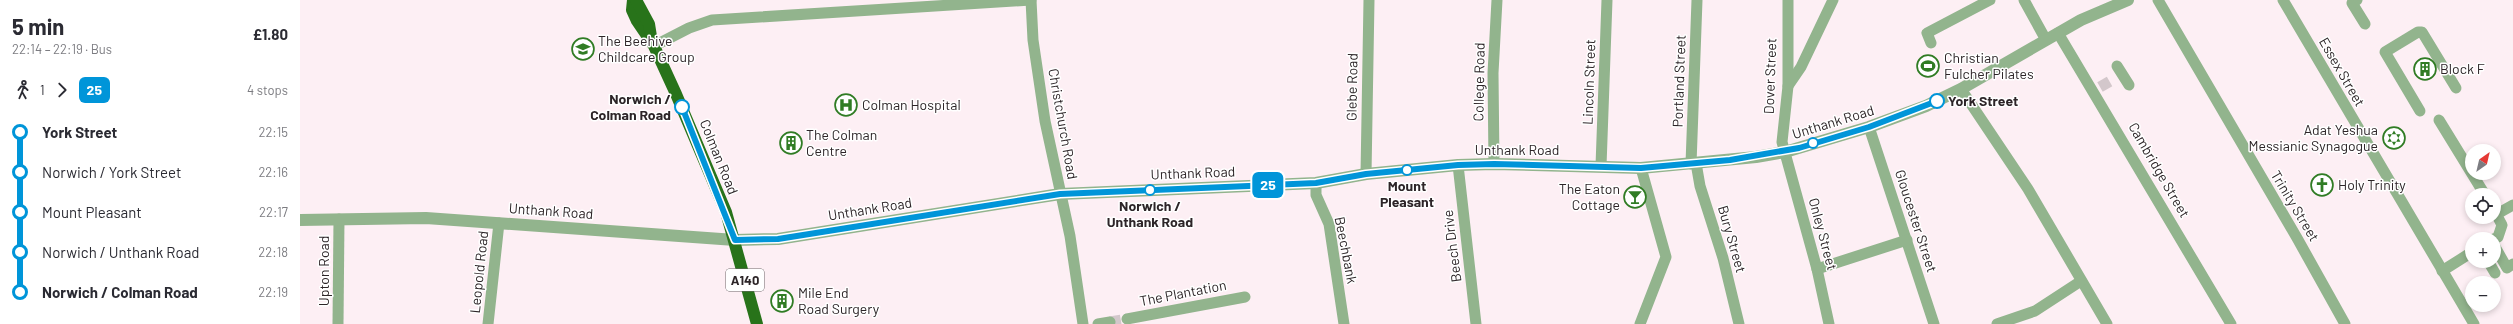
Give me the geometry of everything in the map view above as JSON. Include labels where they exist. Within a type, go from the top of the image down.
[{"type":"highway","name":"Colman Road","points":[[632,0],[632,10],[640,28],[653,45],[694,134],[735,240]]},
{"type":"highway","name":"Colman Road","points":[[636,0],[649,24],[653,45]]},
{"type":"highway","name":"A140","points":[[735,240],[755,323]]},
{"type":"street","points":[[653,45],[689,28],[712,20],[1031,0]]},
{"type":"street","name":"Christchurch Road","points":[[1031,0],[1034,40],[1045,121],[1070,236],[1083,324]]},
{"type":"street","name":"Glebe Road","points":[[1366,174],[1369,0]]},
{"type":"street","name":"College Road","points":[[1494,164],[1493,73],[1497,0]]},
{"type":"street","name":"Lincoln Street","points":[[1601,166],[1607,0]]},
{"type":"street","name":"Portland Street","points":[[1693,164],[1697,0]]},
{"type":"street","name":"Dover Street","points":[[1785,152],[1782,142],[1788,86],[1788,0]]},
{"type":"street","points":[[1788,86],[1801,67],[1833,0]]},
{"type":"street","points":[[1931,43],[1927,33],[1990,0]]},
{"type":"street","points":[[2024,0],[2046,40]]},
{"type":"street","name":"Unthank Road","points":[[300,220],[426,218],[735,240],[778,239],[1060,194],[1316,183],[1366,174],[1458,165],[1494,164],[1641,168],[1693,164],[1785,152],[1869,127],[1926,106],[1961,89],[2058,33],[2105,8],[2128,0]]},
{"type":"street","name":"Trinity Street","points":[[2158,0],[2193,63],[2297,238],[2344,324]]},
{"type":"street","name":"Essex Street","points":[[2283,0],[2474,324]]},
{"type":"street","points":[[2357,0],[2352,3],[2365,24]]},
{"type":"street","points":[[2420,110],[2385,52],[2418,32],[2422,32],[2456,88]]},
{"type":"street","name":"Cambridge Street","points":[[2058,33],[2097,89],[2231,324]]},
{"type":"street","points":[[2118,73],[2129,85]]},
{"type":"street","points":[[1961,89],[2028,189],[2107,324]]},
{"type":"street","points":[[2439,120],[2481,188]]},
{"type":"street","name":"Gloucester Street","points":[[1869,127],[1934,324]]},
{"type":"street","name":"Onley Street","points":[[1785,152],[1817,269],[1829,324]]},
{"type":"street","name":"Bury Street","points":[[1693,164],[1739,324]]},
{"type":"street","name":"Beech Drive","points":[[1458,165],[1476,324]]},
{"type":"street","points":[[1640,324],[1666,257],[1641,168]]},
{"type":"street","name":"Beechbank","points":[[1316,183],[1316,195],[1329,224],[1344,324]]},
{"type":"street","points":[[2501,210],[2513,205]]},
{"type":"street","name":"Upton Road","points":[[338,324],[339,219]]},
{"type":"street","name":"Leopold Road","points":[[488,324],[499,223]]},
{"type":"street","points":[[1817,269],[1907,240]]},
{"type":"street","points":[[2442,271],[2465,256]]},
{"type":"street","points":[[2501,258],[2507,268],[2513,264]]},
{"type":"street","points":[[2492,268],[2495,273]]},
{"type":"street","points":[[1997,324],[2034,311],[2081,281]]},
{"type":"street","name":"The Plantation","points":[[1127,319],[1245,297]]},
{"type":"street","points":[[1098,324],[1110,322]]},
{"type":"tunnel","points":[[2100,87],[2114,79]]},
{"type":"tunnel","points":[[1110,322],[1127,319]]},
{"type":"bus line","name":"25","points":[[682,107],[726,212],[735,240],[753,240],[778,239],[1060,194],[1316,183],[1366,174],[1458,165],[1494,164],[1641,168],[1756,157],[1785,152],[1869,127],[1937,101]]},
{"type":"place","name":"The Beehive Childcare Group","points":[[583,49]]},
{"type":"place","name":"Christian Fulcher Pilates","points":[[1928,66]]},
{"type":"place","name":"Block F","points":[[2425,69]]},
{"type":"place","name":"York Street","points":[[1937,101]]},
{"type":"place","name":"Colman Hospital","points":[[846,105]]},
{"type":"place","name":"Norwich / Colman Road","points":[[682,107]]},
{"type":"place","name":"Adat Yeshua Messianic Synagogue","points":[[2394,138]]},
{"type":"place","name":"The Colman Centre","points":[[791,143]]},
{"type":"place","name":"Mount Pleasant","points":[[1407,170]]},
{"type":"place","name":"Holy Trinity","points":[[2322,185]]},
{"type":"place","name":"Norwich / Unthank Road","points":[[1150,190]]},
{"type":"place","name":"The Eaton Cottage","points":[[1635,197]]},
{"type":"place","name":"Mile End Road Surgery","points":[[782,301]]}]
